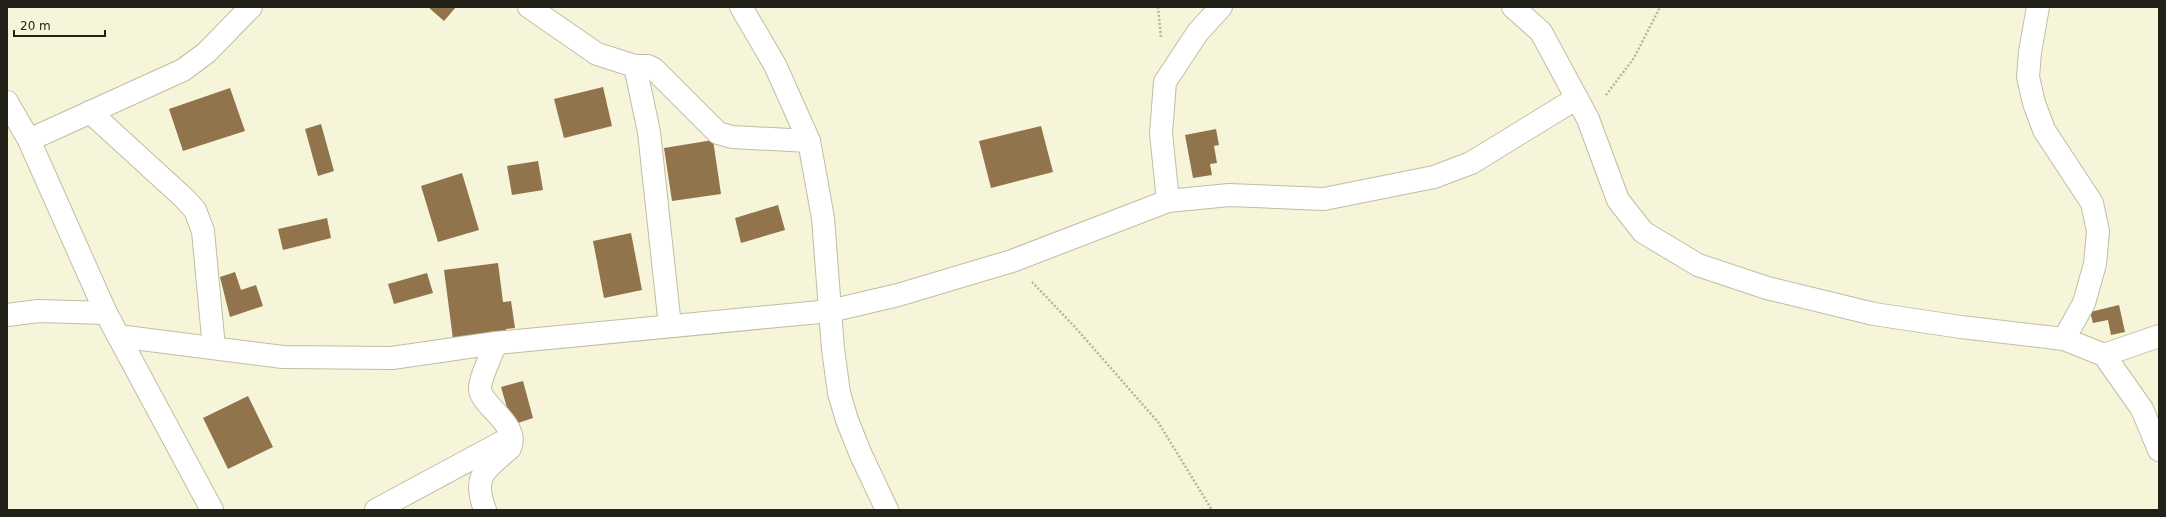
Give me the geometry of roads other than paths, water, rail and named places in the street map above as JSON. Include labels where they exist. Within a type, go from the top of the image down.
[{"type":"street","points":[[29,140],[183,70],[206,53],[251,7]]},
{"type":"street","points":[[529,7],[597,54],[635,66],[648,66],[654,70],[718,133],[732,137],[809,142]]},
{"type":"street","points":[[742,7],[775,65],[809,142],[823,218],[830,311],[839,393],[847,420],[861,455],[887,510]]},
{"type":"street","points":[[1168,201],[1161,133],[1166,82],[1198,32],[1221,7]]},
{"type":"street","points":[[1513,7],[1541,32],[1588,119],[1618,200],[1643,232],[1698,265],[1767,288],[1874,314],[1960,327],[2064,339],[2104,355],[2142,409],[2159,450]]},
{"type":"street","points":[[2038,7],[2030,52],[2028,77],[2034,103],[2044,130],[2092,203],[2098,231],[2095,264],[2084,303],[2064,339]]},
{"type":"street","points":[[635,66],[649,132],[670,326]]},
{"type":"street","points":[[118,336],[283,357],[373,359],[392,358],[496,343],[830,311],[898,295],[1012,261],[1168,201],[1229,195],[1324,199],[1434,176],[1471,163],[1577,98]]},
{"type":"street","points":[[7,102],[29,140],[106,313],[212,510]]},
{"type":"street","points":[[90,112],[184,198],[195,210],[203,232],[214,348]]},
{"type":"street","points":[[7,315],[39,311],[106,313]]},
{"type":"street","points":[[2104,355],[2159,336]]},
{"type":"street","points":[[485,510],[479,484],[487,469],[510,448],[511,438],[501,417],[483,396],[480,390],[481,382],[496,343]]},
{"type":"street","points":[[376,510],[511,438]]}]
